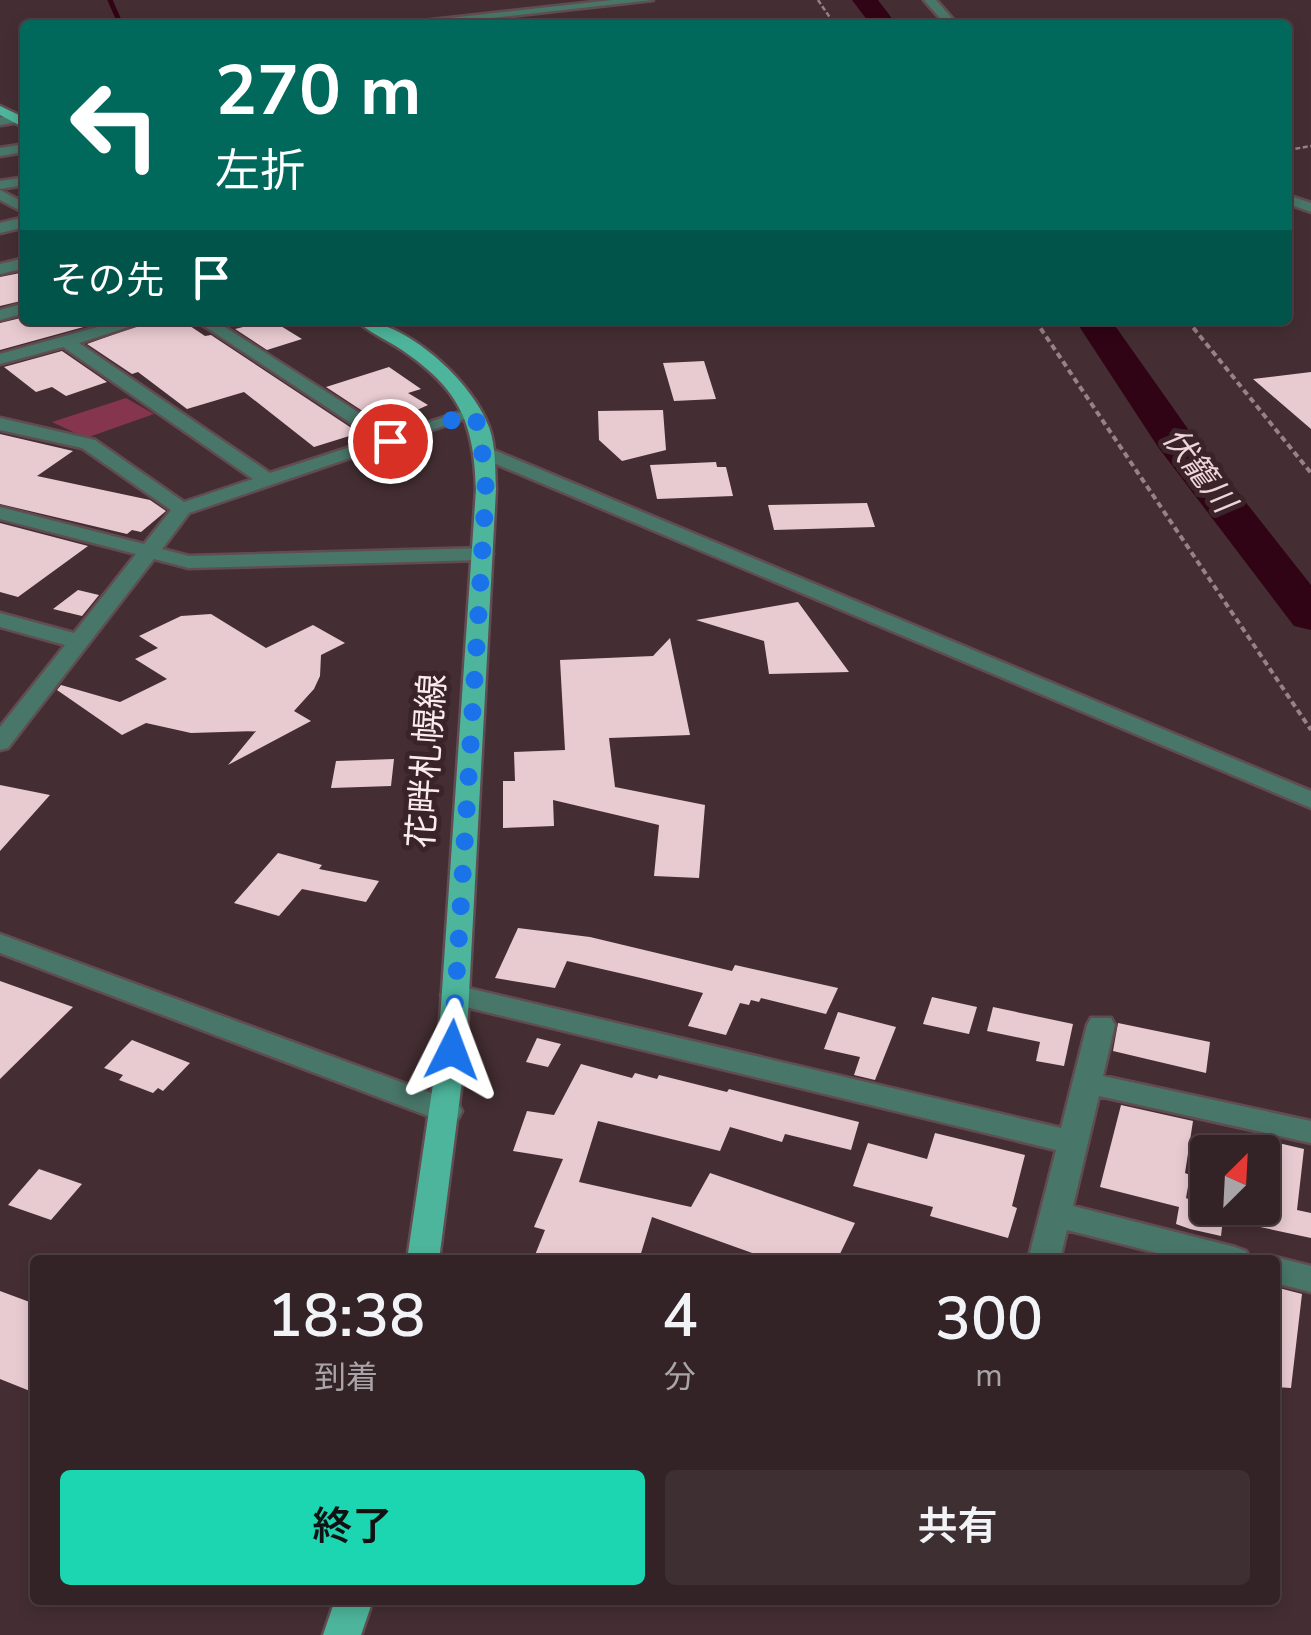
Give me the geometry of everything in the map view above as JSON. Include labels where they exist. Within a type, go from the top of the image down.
[{"type":"main road","points":[[0,110],[13,121]]},
{"type":"main road","name":"花畔札幌線","points":[[373,325],[414,348],[442,373],[473,413],[484,452],[483,554],[455,995],[446,1111],[424,1255]]},
{"type":"main road","points":[[342,1635],[352,1605]]},
{"type":"street","points":[[444,20],[647,0]]},
{"type":"street","points":[[930,0],[948,20]]},
{"type":"street","points":[[0,359],[125,325]]},
{"type":"street","points":[[211,325],[390,441]]},
{"type":"street","points":[[66,342],[267,480]]},
{"type":"street","points":[[0,743],[182,509],[473,413]]},
{"type":"street","points":[[0,424],[88,444],[182,509]]},
{"type":"street","points":[[484,452],[1311,800]]},
{"type":"street","points":[[0,513],[189,562],[483,554]]},
{"type":"street","points":[[0,620],[80,642]]},
{"type":"street","points":[[0,942],[446,1111]]},
{"type":"street","points":[[455,995],[1071,1142]]},
{"type":"street","points":[[1045,1255],[1101,1025]]},
{"type":"street","points":[[1086,1083],[1311,1132]]},
{"type":"street","points":[[1054,1214],[1215,1255]]},
{"type":"street","points":[[1280,1271],[1311,1279]]},
{"type":"path","points":[[1038,325],[1311,730]]},
{"type":"path","points":[[1191,325],[1311,472]]},
{"type":"shaded area","points":[[126,398],[154,414],[86,438],[52,422]]},
{"type":"building","points":[[20,273],[20,301],[0,306],[0,277]]},
{"type":"building","points":[[20,318],[20,325],[91,325],[0,350],[0,323]]},
{"type":"building","points":[[140,325],[188,325],[205,336],[211,335],[359,433],[314,447],[244,392],[187,409],[138,372],[132,374],[87,344]]},
{"type":"building","points":[[279,325],[302,339],[267,350],[235,329]]},
{"type":"building","points":[[62,351],[107,382],[66,396],[52,387],[36,392],[4,367]]},
{"type":"building","points":[[704,361],[716,399],[674,401],[663,363]]},
{"type":"building","points":[[389,367],[421,389],[408,393],[428,405],[384,425],[326,387]]},
{"type":"building","points":[[1311,372],[1311,429],[1253,379]]},
{"type":"building","points":[[663,410],[666,450],[622,461],[599,440],[598,411]]},
{"type":"building","points":[[0,434],[73,451],[37,476],[150,500],[166,511],[141,532],[132,530],[127,534],[0,504]]},
{"type":"building","points":[[716,462],[717,467],[726,467],[733,496],[657,499],[650,465]]},
{"type":"building","points":[[867,503],[875,527],[774,530],[768,505]]},
{"type":"building","points":[[0,523],[88,546],[18,597],[0,592]]},
{"type":"building","points":[[78,590],[99,595],[82,616],[53,609]]},
{"type":"building","points":[[798,602],[849,672],[769,674],[764,641],[696,620]]},
{"type":"building","points":[[211,614],[266,648],[313,625],[345,643],[321,655],[320,676],[314,689],[294,711],[311,721],[228,765],[256,731],[191,733],[146,723],[122,735],[57,690],[61,685],[120,702],[167,679],[135,659],[158,648],[139,636],[181,616]]},
{"type":"building","points":[[670,638],[690,735],[609,738],[615,787],[705,805],[699,878],[654,876],[659,825],[553,800],[554,826],[503,828],[503,781],[515,781],[514,752],[565,750],[560,660],[653,656]]},
{"type":"building","points":[[394,759],[391,786],[331,788],[336,761]]},
{"type":"building","points":[[0,785],[50,795],[0,851]]},
{"type":"building","points":[[278,853],[322,865],[319,869],[379,881],[366,902],[302,889],[279,916],[234,903]]},
{"type":"building","points":[[518,928],[590,937],[732,971],[735,965],[838,988],[826,1014],[761,998],[759,1002],[751,1000],[749,1005],[740,1003],[726,1035],[688,1026],[703,993],[567,961],[555,988],[495,978]]},
{"type":"building","points":[[0,981],[73,1007],[0,1079]]},
{"type":"building","points":[[932,997],[977,1007],[969,1034],[923,1024]]},
{"type":"building","points":[[993,1007],[1073,1024],[1064,1066],[1036,1061],[1040,1042],[987,1031]]},
{"type":"building","points":[[838,1012],[896,1027],[875,1080],[854,1075],[860,1057],[824,1049]]},
{"type":"building","points":[[1118,1023],[1210,1042],[1206,1073],[1113,1051]]},
{"type":"building","points":[[537,1038],[561,1044],[548,1067],[526,1062]]},
{"type":"building","points":[[132,1040],[190,1063],[163,1091],[158,1088],[153,1093],[119,1080],[123,1075],[104,1068]]},
{"type":"building","points":[[581,1064],[632,1078],[635,1073],[657,1079],[659,1075],[727,1092],[729,1089],[859,1122],[851,1150],[785,1134],[782,1142],[730,1127],[720,1151],[598,1121],[579,1182],[691,1207],[710,1173],[855,1223],[839,1255],[758,1255],[652,1217],[641,1255],[535,1255],[545,1230],[534,1227],[563,1159],[513,1151],[527,1111],[554,1115]]},
{"type":"building","points":[[1121,1105],[1193,1121],[1185,1173],[1190,1175],[1186,1198],[1190,1200],[1190,1225],[1222,1225],[1221,1236],[1176,1224],[1179,1207],[1100,1187]]},
{"type":"building","points":[[935,1133],[1025,1155],[1008,1238],[930,1216],[933,1207],[853,1186],[868,1143],[927,1159]]},
{"type":"building","points":[[1280,1143],[1304,1149],[1297,1210],[1311,1213],[1311,1238],[1251,1225],[1280,1225]]},
{"type":"building","points":[[39,1169],[82,1184],[51,1220],[8,1205]]},
{"type":"building","points":[[1280,1288],[1302,1294],[1291,1388],[1280,1387]]},
{"type":"building","points":[[0,1291],[30,1302],[30,1391],[0,1379]]},
{"type":"waterway","points":[[110,0],[119,20]]},
{"type":"waterway","name":"伏籠川","points":[[865,0],[880,20]]},
{"type":"waterway","name":"伏籠川","points":[[1096,325],[1173,438],[1311,616]]},
{"type":"route","points":[[390,441],[473,413],[484,452],[486,490],[452,1050]]}]
